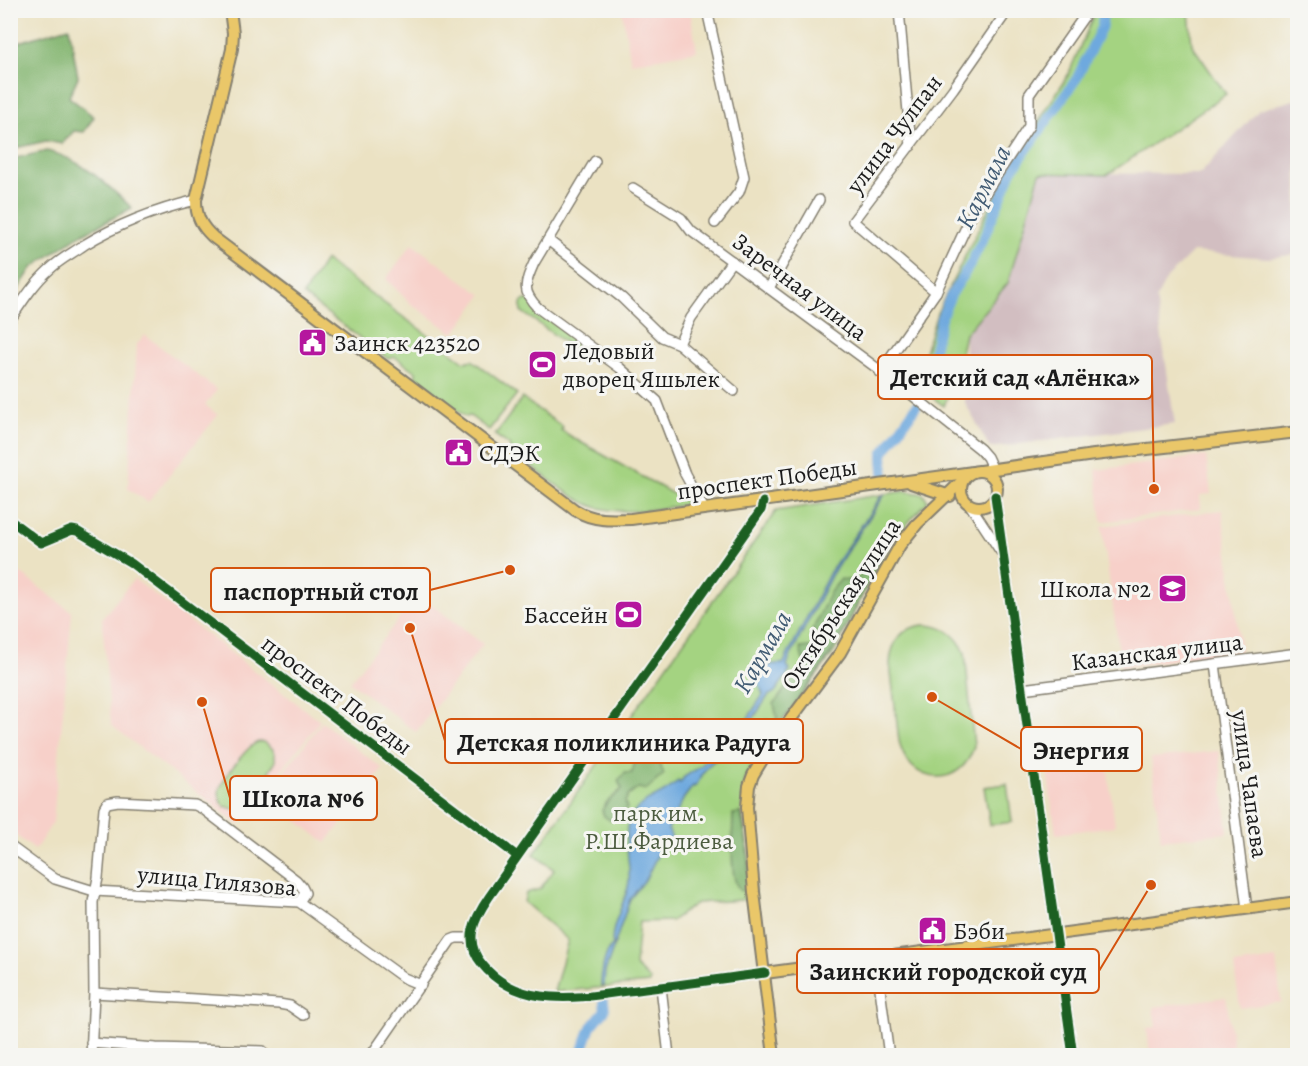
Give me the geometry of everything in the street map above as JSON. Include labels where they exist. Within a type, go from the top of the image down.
[{"type":"main road","points":[[196,200],[232,49],[233,33],[230,10]]},
{"type":"main road","name":"проспект Победы","points":[[196,200],[199,220],[213,237],[575,510],[588,517],[615,520],[972,474]]},
{"type":"main road","points":[[969,504],[961,493],[972,474],[994,476],[1006,469],[1094,455],[1298,432]]},
{"type":"main road","name":"Октябрьская улица","points":[[774,1056],[754,891],[747,807],[748,791],[753,776],[770,747],[840,653],[900,545],[917,524],[972,474]]},
{"type":"main road","points":[[908,482],[977,507],[985,506],[995,496],[994,476]]},
{"type":"main road","points":[[765,973],[1298,902]]},
{"type":"street","points":[[707,10],[744,177],[739,192],[715,223]]},
{"type":"street","points":[[899,10],[911,146]]},
{"type":"street","name":"улица Чулпан","points":[[936,292],[853,221],[911,146],[1008,10]]},
{"type":"street","points":[[880,372],[936,292],[974,210],[1029,126],[1029,95],[1085,15],[1086,10]]},
{"type":"street","points":[[595,161],[534,262],[525,286],[532,301],[621,368],[657,401],[685,474],[704,509]]},
{"type":"street","name":"Заречная улица","points":[[633,188],[681,218],[691,231],[913,396],[980,449],[987,457],[994,476]]},
{"type":"street","points":[[10,320],[46,273],[70,254],[105,233],[144,214],[196,200]]},
{"type":"street","points":[[769,288],[819,200]]},
{"type":"street","points":[[548,240],[622,298],[662,337],[679,344],[734,391]]},
{"type":"street","points":[[679,344],[691,318],[732,261]]},
{"type":"street","points":[[995,496],[1073,1056]]},
{"type":"street","points":[[763,502],[762,510],[477,915],[471,938],[478,958],[492,975],[503,983],[541,996],[588,996],[765,973]]},
{"type":"street","points":[[969,504],[1002,554]]},
{"type":"street","name":"проспект Победы","points":[[10,520],[41,543],[72,530],[77,531],[131,563],[517,856]]},
{"type":"street","name":"Казанская улица","points":[[1022,689],[1298,653]]},
{"type":"street","name":"улица Чапаева","points":[[1215,664],[1247,909]]},
{"type":"street","points":[[91,1056],[94,993],[94,891],[98,878],[104,808],[107,802],[195,806],[204,809],[296,880],[305,893],[299,902]]},
{"type":"street","name":"улица Гилязова","points":[[10,846],[55,879],[94,891],[299,902],[404,978],[421,985]]},
{"type":"street","points":[[372,1054],[451,940],[471,938]]},
{"type":"street","points":[[876,959],[889,1056]]},
{"type":"street","points":[[661,987],[669,1056]]},
{"type":"street","points":[[94,993],[279,1004],[290,1006],[303,1015]]},
{"type":"street","points":[[91,1043],[156,1048],[263,1051]]},
{"type":"shaded area","points":[[622,11],[690,11],[697,51],[631,63]]},
{"type":"shaded area","points":[[1297,99],[1297,254],[1268,258],[1193,252],[1167,278],[1156,299],[1175,424],[990,448],[965,403],[965,334],[1008,283],[1040,173],[1200,174],[1259,110]]},
{"type":"shaded area","points":[[412,244],[482,295],[454,334],[410,303],[386,279]]},
{"type":"shaded area","points":[[145,335],[217,390],[205,405],[218,415],[148,502],[128,489],[137,344]]},
{"type":"shaded area","points":[[1206,456],[1211,494],[1200,495],[1201,509],[1102,522],[1096,470]]},
{"type":"shaded area","name":"Школа №2","points":[[1222,510],[1241,651],[1121,667],[1102,526]]},
{"type":"shaded area","points":[[11,566],[72,612],[53,822],[35,850],[11,832]]},
{"type":"shaded area","points":[[134,579],[320,721],[239,825],[111,725],[102,618]]},
{"type":"shaded area","points":[[418,594],[483,644],[416,732],[350,682]]},
{"type":"shaded area","points":[[322,722],[383,769],[326,843],[265,796]]},
{"type":"shaded area","points":[[1105,749],[1115,826],[1056,834],[1045,757]]},
{"type":"shaded area","points":[[1219,751],[1228,833],[1161,840],[1151,758]]},
{"type":"shaded area","points":[[1276,959],[1281,1002],[1240,1008],[1234,965]]},
{"type":"shaded area","points":[[1226,997],[1234,1055],[1150,1055],[1147,1028],[1156,1027],[1153,1007]]},
{"type":"green space","points":[[1096,10],[1189,11],[1192,45],[1226,94],[1107,175],[1040,173],[1008,283],[965,334],[956,375],[944,406],[921,389],[919,371],[937,313],[1007,171],[1068,75]]},
{"type":"green space","points":[[69,27],[78,77],[69,97],[94,117],[84,132],[74,131],[62,144],[46,141],[11,149],[11,43]]},
{"type":"green space","points":[[47,151],[82,166],[132,208],[77,237],[32,268],[11,300],[11,159]]},
{"type":"green space","points":[[325,260],[465,362],[472,360],[517,394],[489,430],[470,416],[466,417],[415,380],[416,372],[395,357],[388,359],[303,295]]},
{"type":"green space","points":[[529,300],[592,351],[588,357],[521,311],[521,303]]},
{"type":"green space","points":[[522,398],[563,427],[561,430],[575,439],[691,504],[622,511],[599,508],[577,499],[541,474],[495,435]]},
{"type":"green space","name":"парк им. Р.Ш.Фардиева","points":[[905,491],[923,494],[928,501],[894,538],[873,574],[835,651],[758,754],[745,781],[742,811],[756,899],[697,903],[671,921],[639,922],[635,966],[650,980],[650,983],[554,992],[568,940],[524,902],[526,893],[540,889],[554,870],[534,854],[776,511]]},
{"type":"green space","points":[[879,544],[885,549],[844,631],[824,664],[768,740],[751,745],[750,739],[767,720],[773,724],[777,718],[774,704],[793,678],[807,672],[812,663],[803,660],[800,648],[810,647],[820,650],[824,640],[812,631],[830,592],[841,579],[852,581],[861,576]]},
{"type":"green space","points":[[923,625],[931,625],[949,632],[965,653],[974,746],[968,760],[958,770],[947,776],[935,777],[924,774],[913,767],[904,756],[899,741],[890,664],[892,649],[903,633]]},
{"type":"green space","points":[[258,742],[264,742],[272,748],[275,753],[275,763],[244,806],[234,809],[224,806],[220,800],[220,788],[242,755]]},
{"type":"green space","points":[[638,750],[648,752],[655,758],[664,774],[646,790],[639,788],[628,796],[625,802],[627,808],[621,816],[611,821],[604,816],[602,810],[607,802],[622,789],[618,781],[625,773],[632,773]]},
{"type":"green space","points":[[1007,784],[1012,822],[990,825],[984,787]]},
{"type":"green space","points":[[741,813],[747,845],[749,890],[741,891],[734,877],[732,843],[733,814]]},
{"type":"water","points":[[885,494],[832,574],[792,653],[787,665],[790,671],[775,692],[768,696],[741,737],[707,767],[695,787],[693,786],[684,798],[668,829],[672,839],[664,842],[645,880],[630,899],[605,972],[604,986],[601,986],[607,953],[613,945],[615,925],[628,887],[626,841],[633,814],[643,804],[678,781],[680,783],[684,777],[712,758],[739,732],[763,695],[757,678],[768,666],[783,664],[830,572],[882,495]]},
{"type":"waterway","name":"Кармала","points":[[924,394],[941,318],[951,295],[984,237],[1012,171],[1077,78],[1102,26],[1103,10]]},
{"type":"waterway","name":"Кармала","points":[[884,478],[883,454],[917,405]]},
{"type":"waterway","name":"Кармала","points":[[580,1056],[591,1027],[605,1010],[604,1002]]},
{"type":"cycle path","points":[[995,496],[1073,1056]]},
{"type":"cycle path","points":[[763,502],[761,510],[489,897],[475,922],[472,938],[476,955],[494,976],[516,989],[541,996],[596,995],[765,973]]},
{"type":"cycle path","points":[[10,520],[41,543],[72,530],[77,531],[131,563],[517,856]]},
{"type":"place","name":"Заинск 423520","points":[[313,343]]},
{"type":"place","name":"Ледовый дворец Яшьлек","points":[[542,365]]},
{"type":"place","name":"СДЭК","points":[[458,453]]},
{"type":"place","name":"Детский сад «Алёнка»","points":[[1154,489]]},
{"type":"place","name":"паспортный стол","points":[[510,570]]},
{"type":"place","name":"Школа №2","points":[[1172,589]]},
{"type":"place","name":"Бассейн","points":[[629,615]]},
{"type":"place","name":"Детская поликлиника Радуга","points":[[410,628]]},
{"type":"place","name":"Энергия","points":[[932,697]]},
{"type":"place","name":"Школа №6","points":[[202,702]]},
{"type":"place","name":"Заинский городской суд","points":[[1151,885]]},
{"type":"place","name":"Бэби","points":[[932,931]]}]
